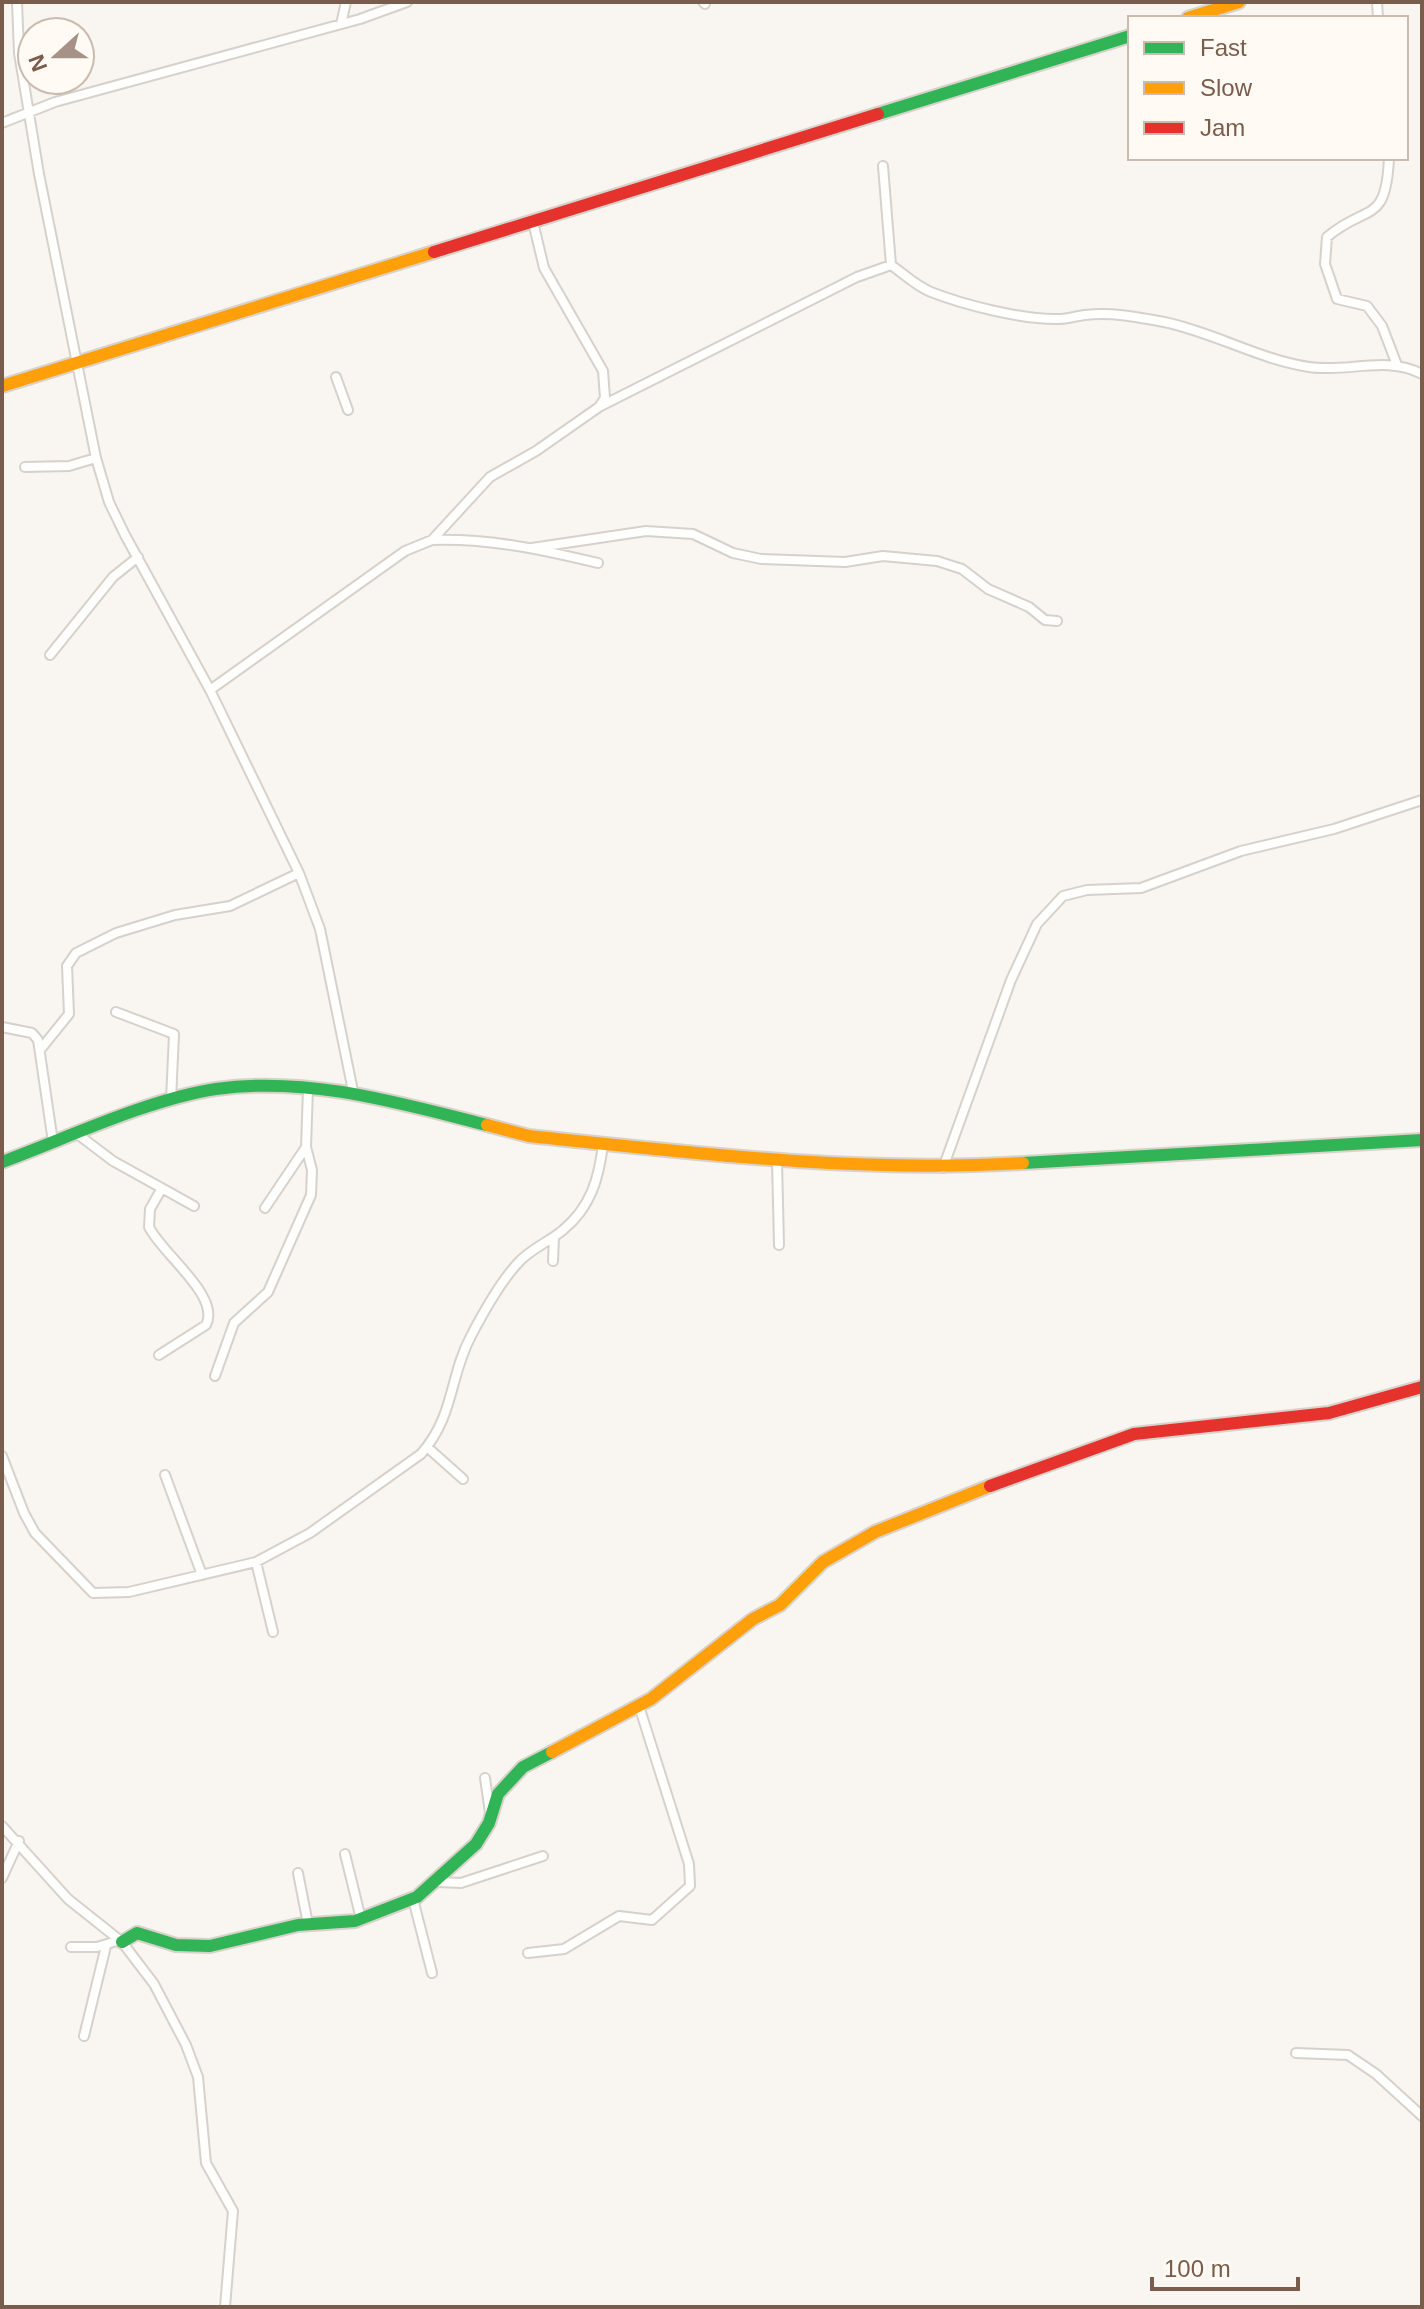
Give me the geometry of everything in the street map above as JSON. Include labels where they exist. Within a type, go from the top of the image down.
[{"type":"street","points":[[17,2],[19,53],[39,174],[96,458],[109,502],[210,690],[299,873],[328,961],[353,1091]]},
{"type":"street","points":[[341,24],[346,2]]},
{"type":"street","points":[[2,123],[30,111],[341,24],[407,2]]},
{"type":"street","points":[[1194,16],[1239,2]]},
{"type":"street","points":[[2,386],[1128,37]]},
{"type":"street","points":[[1389,160],[1383,200],[1377,209],[1327,237],[1325,264],[1337,299],[1367,306],[1382,326],[1397,365]]},
{"type":"street","points":[[883,166],[891,265]]},
{"type":"street","points":[[533,222],[544,268],[603,371],[604,403]]},
{"type":"street","points":[[891,265],[930,292],[1009,312],[1058,320],[1087,315],[1132,316],[1171,324],[1266,357],[1309,367],[1397,365],[1422,374]]},
{"type":"street","points":[[432,540],[490,477],[536,451],[604,403],[857,277],[891,265]]},
{"type":"street","points":[[336,377],[348,410]]},
{"type":"street","points":[[25,467],[69,466],[96,458]]},
{"type":"street","points":[[532,548],[646,531],[693,534],[733,553],[753,558],[845,562],[883,556],[937,561],[962,569],[988,589],[1029,607],[1045,620],[1057,621]]},
{"type":"street","points":[[210,690],[405,551],[432,540],[473,539],[598,563]]},
{"type":"street","points":[[50,655],[113,577],[138,557]]},
{"type":"street","points":[[943,1168],[1021,958],[1037,924],[1063,896],[1087,890],[1114,892],[1141,888],[1241,851],[1334,829],[1422,800]]},
{"type":"street","points":[[40,1050],[69,1014],[67,966],[76,953],[116,933],[175,915],[230,906],[299,873]]},
{"type":"street","points":[[116,1012],[174,1034],[171,1100]]},
{"type":"street","points":[[2,1027],[32,1033],[40,1050],[53,1142]]},
{"type":"street","points":[[2,1162],[171,1100],[217,1089],[353,1091],[529,1136],[777,1161],[943,1168],[1422,1140]]},
{"type":"street","points":[[215,1376],[234,1323],[268,1292],[306,1211],[313,1180],[306,1147],[308,1089]]},
{"type":"street","points":[[76,1133],[113,1161],[194,1206]]},
{"type":"street","points":[[2,1456],[35,1533],[93,1593],[129,1592],[256,1562],[310,1533],[427,1447],[452,1400],[469,1338],[518,1263],[554,1237],[581,1212],[599,1177],[603,1144]]},
{"type":"street","points":[[265,1208],[306,1147]]},
{"type":"street","points":[[777,1161],[779,1245]]},
{"type":"street","points":[[159,1355],[206,1325],[210,1317],[207,1299],[149,1227],[150,1209],[162,1188]]},
{"type":"street","points":[[553,1261],[554,1237]]},
{"type":"street","points":[[71,1947],[106,1946],[137,1933],[176,1945],[210,1946],[308,1924],[361,1919],[413,1899],[438,1882],[476,1844],[498,1794],[523,1767],[639,1706],[685,1676],[753,1619],[780,1605],[823,1562],[875,1532],[932,1507],[1134,1434],[1329,1413],[1422,1387]]},
{"type":"street","points":[[427,1447],[463,1479]]},
{"type":"street","points":[[165,1475],[202,1575]]},
{"type":"street","points":[[256,1562],[273,1632]]},
{"type":"street","points":[[528,1953],[564,1949],[619,1916],[652,1920],[690,1886],[689,1864],[639,1706]]},
{"type":"street","points":[[485,1778],[490,1816]]},
{"type":"street","points":[[2,1826],[19,1841],[68,1899],[121,1941],[170,2012],[198,2077],[206,2163],[233,2211],[225,2307]]},
{"type":"street","points":[[2,1878],[19,1841]]},
{"type":"street","points":[[345,1854],[361,1919]]},
{"type":"street","points":[[438,1882],[461,1883],[543,1856]]},
{"type":"street","points":[[298,1873],[308,1924]]},
{"type":"street","points":[[413,1899],[432,1973]]},
{"type":"street","points":[[84,2036],[106,1946]]},
{"type":"street","points":[[1296,2053],[1348,2055],[1376,2074],[1422,2116]]},
{"type":"traffic: fast","points":[[878,114],[1128,37]]},
{"type":"traffic: fast","points":[[2,1162],[163,1101],[216,1089],[251,1086],[285,1086],[353,1094],[487,1125]]},
{"type":"traffic: fast","points":[[1023,1163],[1422,1140]]},
{"type":"traffic: fast","points":[[122,1942],[137,1933],[176,1945],[210,1946],[298,1925],[355,1921],[417,1897],[476,1844],[489,1823],[498,1794],[523,1767],[552,1752]]},
{"type":"traffic: slow","points":[[1194,16],[1239,2]]},
{"type":"traffic: slow","points":[[2,386],[434,252]]},
{"type":"traffic: slow","points":[[487,1125],[529,1136],[776,1160],[899,1165],[1023,1163]]},
{"type":"traffic: slow","points":[[552,1752],[651,1699],[753,1619],[780,1605],[823,1562],[875,1532],[990,1486]]},
{"type":"traffic: jam","points":[[434,252],[878,114]]},
{"type":"traffic: jam","points":[[990,1486],[1134,1434],[1329,1413],[1422,1387]]}]
